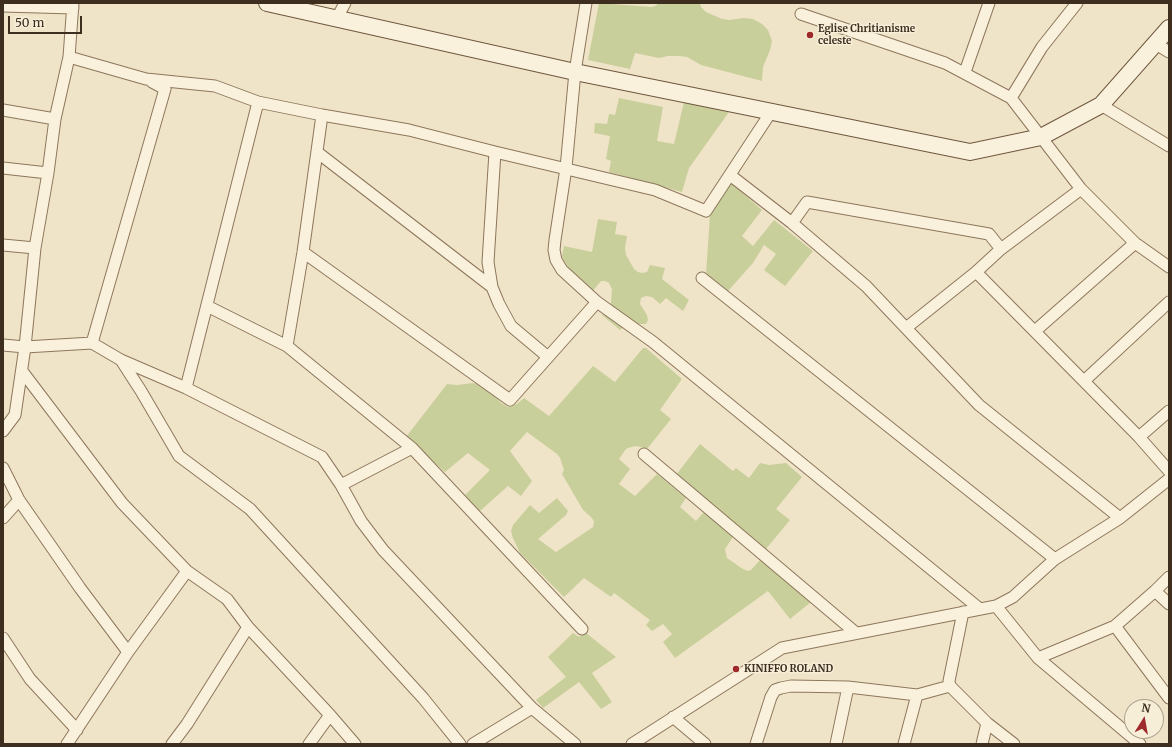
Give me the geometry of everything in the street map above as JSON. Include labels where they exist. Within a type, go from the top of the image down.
[{"type":"street","points":[[267,3],[576,72],[970,152],[1041,137],[1101,105],[1162,48],[1169,28]]},
{"type":"street","points":[[337,18],[345,3]]},
{"type":"street","points":[[586,3],[576,72],[566,168],[554,250],[556,260],[562,270],[597,302],[653,342],[980,609]]},
{"type":"street","points":[[965,72],[989,3]]},
{"type":"street","points":[[1011,98],[1042,47],[1077,3]]},
{"type":"street","points":[[3,6],[73,6],[68,57],[55,119],[48,173],[35,248],[25,347],[16,415],[3,431]]},
{"type":"street","points":[[801,14],[945,63],[965,72],[1011,98],[1081,189],[1135,244],[1169,267]]},
{"type":"street","points":[[68,57],[146,79],[215,86],[258,102],[409,130],[655,190],[706,211],[771,112]]},
{"type":"street","points":[[92,343],[165,89],[146,79]]},
{"type":"street","points":[[186,388],[258,102]]},
{"type":"street","points":[[1101,105],[1169,146]]},
{"type":"street","points":[[3,110],[55,119]]},
{"type":"street","points":[[287,346],[304,252],[322,115]]},
{"type":"street","points":[[317,152],[492,287]]},
{"type":"street","points":[[495,152],[488,262],[492,287],[511,326],[548,357]]},
{"type":"street","points":[[3,168],[48,173]]},
{"type":"street","points":[[730,175],[792,222],[866,286],[979,405],[1120,518]]},
{"type":"street","points":[[906,328],[976,272],[1001,249],[1081,189]]},
{"type":"street","points":[[792,222],[807,202],[989,234],[1001,249]]},
{"type":"street","points":[[1035,331],[1135,244]]},
{"type":"street","points":[[3,245],[35,248]]},
{"type":"street","points":[[304,252],[510,400],[597,302]]},
{"type":"street","points":[[976,272],[1139,437],[1169,471]]},
{"type":"street","points":[[702,278],[1055,559]]},
{"type":"street","points":[[1084,381],[1169,302]]},
{"type":"street","points":[[207,306],[287,346],[412,448],[582,629]]},
{"type":"street","points":[[3,344],[25,347],[92,343],[121,360],[186,388],[322,457],[341,485],[361,521],[383,550],[532,708],[575,744]]},
{"type":"street","points":[[121,360],[179,456],[250,509],[423,698],[460,744]]},
{"type":"street","points":[[22,371],[122,503],[187,571],[227,598],[248,627],[355,744]]},
{"type":"street","points":[[1139,437],[1169,411]]},
{"type":"street","points":[[341,485],[412,448]]},
{"type":"street","points":[[644,454],[856,633]]},
{"type":"street","points":[[3,468],[20,500],[80,588],[128,652]]},
{"type":"street","points":[[632,744],[782,648],[996,606],[1013,598],[1055,559],[1120,518],[1169,479]]},
{"type":"street","points":[[3,518],[20,500]]},
{"type":"street","points":[[68,744],[128,652],[187,571]]},
{"type":"street","points":[[1038,658],[1115,626],[1169,577]]},
{"type":"street","points":[[1155,591],[1169,604]]},
{"type":"street","points":[[996,606],[1038,658],[1140,744]]},
{"type":"street","points":[[963,612],[949,681],[950,686],[952,690],[987,723],[1014,744]]},
{"type":"street","points":[[1115,626],[1169,698]]},
{"type":"street","points":[[172,744],[187,724],[248,627]]},
{"type":"street","points":[[3,638],[30,679],[77,730]]},
{"type":"street","points":[[756,744],[770,697],[775,690],[781,688],[790,686],[848,687],[917,695],[950,686]]},
{"type":"street","points":[[836,744],[848,687]]},
{"type":"street","points":[[904,744],[917,695]]},
{"type":"street","points":[[473,744],[532,708]]},
{"type":"street","points":[[309,744],[330,715]]},
{"type":"street","points":[[673,717],[705,744]]},
{"type":"street","points":[[982,744],[987,723]]},
{"type":"green space","points":[[599,3],[652,7],[658,3],[700,3],[701,7],[706,12],[722,19],[753,19],[762,24],[768,30],[772,41],[763,67],[762,81],[701,65],[687,57],[679,56],[659,58],[635,53],[630,69],[588,60]]},
{"type":"green space","points":[[619,98],[663,107],[657,141],[674,144],[684,102],[729,112],[689,168],[682,192],[609,172],[611,161],[606,159],[610,136],[594,133],[595,123],[607,124],[609,114],[615,115]]},
{"type":"green space","points":[[731,183],[762,210],[742,236],[753,246],[774,220],[813,251],[785,286],[764,270],[776,254],[764,245],[753,263],[728,291],[706,274],[710,215]]},
{"type":"green space","points":[[598,219],[617,222],[615,234],[627,236],[625,248],[626,255],[634,269],[638,272],[647,272],[650,265],[665,268],[662,279],[689,300],[683,311],[666,298],[660,304],[652,297],[646,296],[641,298],[640,304],[647,315],[648,320],[646,324],[634,322],[628,323],[620,330],[602,315],[611,303],[612,289],[609,283],[601,281],[591,293],[587,293],[562,256],[564,246],[592,252]]},
{"type":"green space","points":[[643,348],[646,348],[682,379],[660,410],[671,419],[647,449],[637,446],[631,447],[626,449],[619,459],[630,469],[619,484],[635,496],[657,474],[686,498],[680,507],[696,521],[704,512],[733,537],[725,549],[727,558],[748,571],[751,570],[761,559],[811,602],[790,619],[768,591],[675,658],[663,642],[672,634],[663,624],[652,631],[646,625],[650,620],[614,593],[611,597],[584,578],[564,597],[520,553],[511,531],[513,525],[530,505],[539,513],[557,498],[568,511],[566,515],[538,539],[556,552],[593,527],[594,521],[583,510],[562,474],[564,470],[557,454],[527,432],[510,451],[532,481],[521,496],[508,486],[480,511],[465,495],[490,470],[468,453],[445,472],[406,437],[447,384],[457,385],[473,383],[481,385],[487,388],[501,403],[508,407],[517,404],[524,398],[549,416],[593,366],[615,382]]},
{"type":"green space","points":[[700,444],[733,471],[736,468],[749,478],[760,463],[769,465],[786,463],[802,477],[776,509],[790,520],[766,549],[676,475]]},
{"type":"green space","points":[[585,632],[616,657],[592,673],[612,702],[601,709],[579,682],[543,708],[536,700],[566,677],[548,657],[573,633],[579,637]]},
{"type":"place","name":"Eglise Chritianisme celeste","points":[[810,35]]},
{"type":"place","name":"KINIFFO ROLAND","points":[[736,669]]}]
